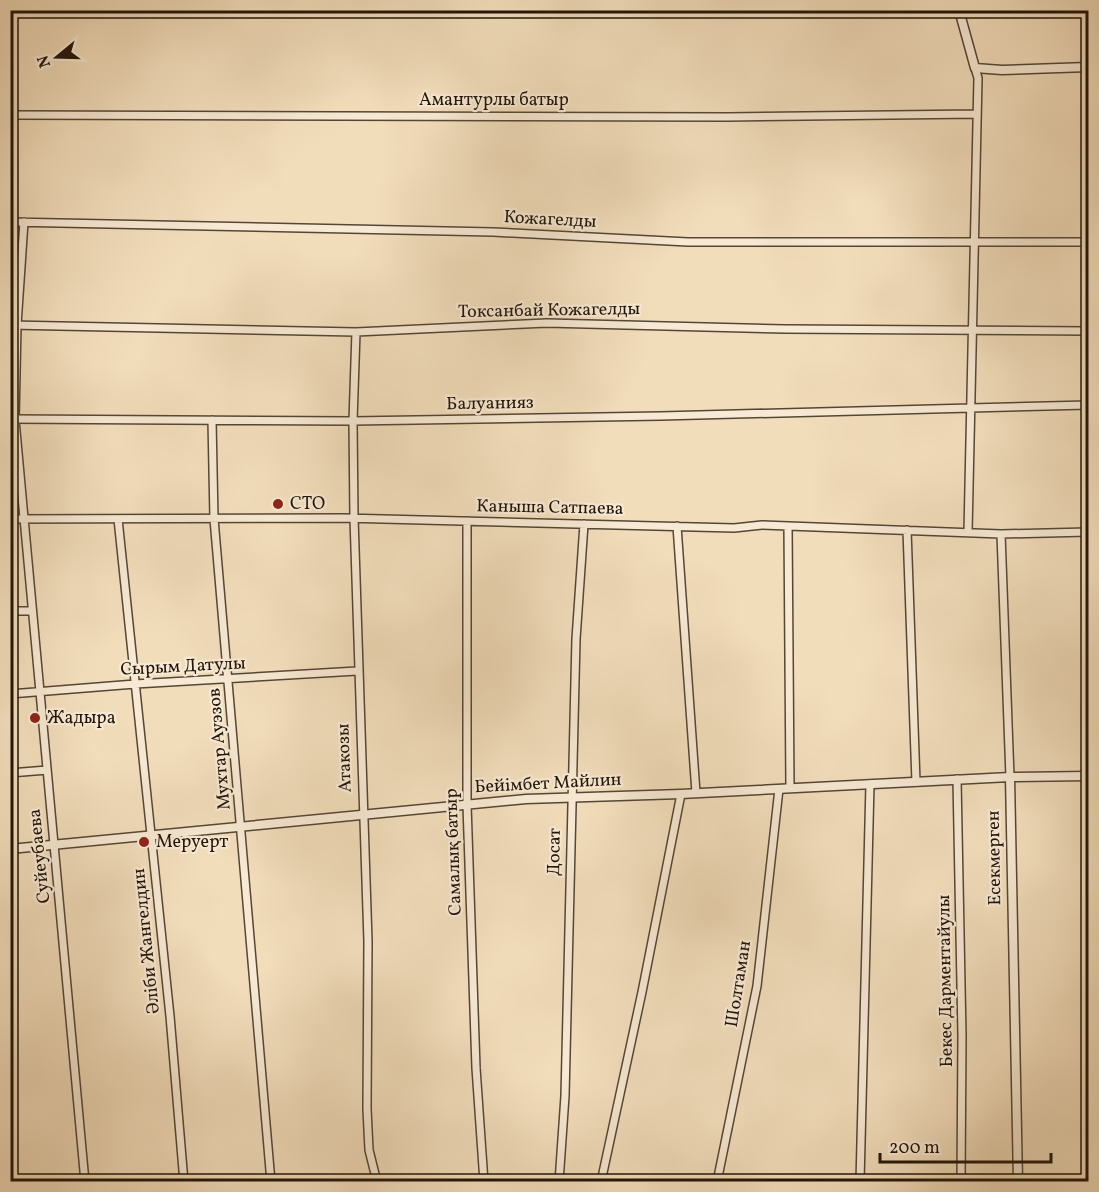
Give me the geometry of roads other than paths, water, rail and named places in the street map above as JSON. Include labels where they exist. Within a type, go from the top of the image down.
[{"type":"street","points":[[959,10],[978,78],[968,532]]},
{"type":"street","points":[[975,68],[1089,67]]},
{"type":"street","name":"Амантурлы батыр","points":[[10,115],[728,117],[977,114]]},
{"type":"street","name":"Кожагелды","points":[[10,222],[493,232],[688,242],[1089,242]]},
{"type":"street","name":"Суйеубаева","points":[[24,222],[14,325],[13,419],[85,1182]]},
{"type":"street","name":"Токсанбай Кожагелды","points":[[14,325],[356,332],[547,323],[786,329],[1089,331]]},
{"type":"street","name":"Атакозы","points":[[356,332],[353,421],[354,518],[357,671],[368,941],[367,1109],[369,1150],[377,1182]]},
{"type":"street","name":"Балуанияз","points":[[13,419],[353,421],[1089,405]]},
{"type":"street","name":"Мухтар Ауэзов","points":[[212,420],[214,519],[271,1182]]},
{"type":"street","name":"Каныша Сатпаева","points":[[10,519],[354,518],[734,528],[788,526],[1001,534],[1089,532]]},
{"type":"street","name":"Әліби Жангелдин","points":[[118,519],[170,1016],[184,1182]]},
{"type":"street","name":"Самалық батыр","points":[[467,521],[467,805],[476,1068],[484,1182]]},
{"type":"street","name":"Досат","points":[[559,1182],[565,1096],[576,639],[584,524]]},
{"type":"street","points":[[677,526],[696,793]]},
{"type":"street","points":[[788,526],[790,788]]},
{"type":"street","points":[[907,531],[916,782]]},
{"type":"street","name":"Eсекмерген","points":[[1001,534],[1010,777],[1018,1182]]},
{"type":"street","points":[[10,611],[32,611]]},
{"type":"street","name":"Сырым Датулы","points":[[10,694],[357,671]]},
{"type":"street","points":[[10,773],[46,770]]},
{"type":"street","name":"Бейімбет Майлин","points":[[10,849],[526,799],[681,794],[957,779],[1089,776]]},
{"type":"street","name":"Бекес Дарментайулы","points":[[957,779],[962,1036],[961,1182]]},
{"type":"street","points":[[860,1182],[870,783]]},
{"type":"street","name":"Шолтаман","points":[[717,1182],[757,986],[779,789]]},
{"type":"street","points":[[601,1182],[681,794]]},
{"type":"place","name":"CTO","points":[[278,504]]},
{"type":"place","name":"Жадыра","points":[[35,718]]},
{"type":"place","name":"Меруерт","points":[[144,842]]}]
